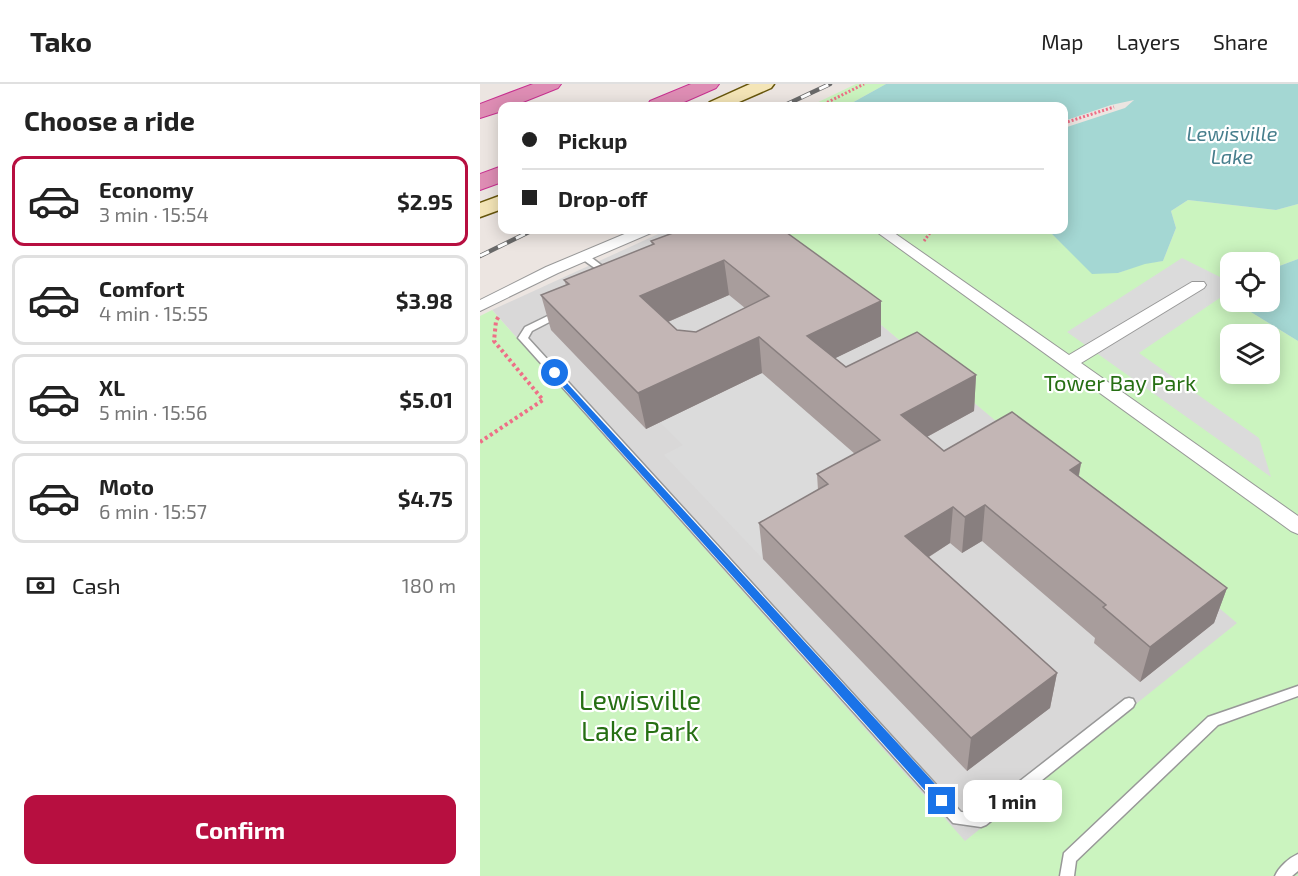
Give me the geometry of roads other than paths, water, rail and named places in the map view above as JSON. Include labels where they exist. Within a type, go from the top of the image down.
[{"type":"highway","points":[[480,97],[512,84]]},
{"type":"highway","points":[[505,102],[551,84]]},
{"type":"highway","points":[[667,102],[709,84]]},
{"type":"highway","points":[[480,112],[498,105]]},
{"type":"highway","points":[[480,183],[498,175]]},
{"type":"main road","points":[[725,102],[765,84]]},
{"type":"main road","points":[[480,211],[498,203]]},
{"type":"street","points":[[480,306],[637,234]]},
{"type":"street","points":[[887,234],[1298,526]]},
{"type":"street","points":[[1069,363],[1198,285]]},
{"type":"lane","points":[[585,257],[614,278]]},
{"type":"lane","points":[[572,308],[528,329],[523,338],[958,818],[981,820],[1130,703]]},
{"type":"lane","points":[[1067,876],[1069,858],[1213,722],[1298,691]]},
{"type":"lane","points":[[1282,876],[1298,861]]},
{"type":"water","name":"Lewisville Lake","points":[[886,84],[1298,84],[1298,204],[1276,210],[1188,200],[1171,211],[1176,228],[1163,261],[1118,273],[1092,274],[1052,234],[1068,234],[1068,127],[1125,108],[1134,100],[1068,120],[1068,102],[854,102]]},
{"type":"water","points":[[1298,259],[1298,341],[1280,330],[1280,324],[1270,324],[1251,312],[1280,312],[1280,266]]},
{"type":"railway","points":[[792,102],[830,84]]},
{"type":"railway","points":[[480,256],[525,234]]},
{"type":"park label","name":"Tower Bay Park","points":[[1120,382]]},
{"type":"park label","name":"Lewisville Lake Park","points":[[640,714]]}]
